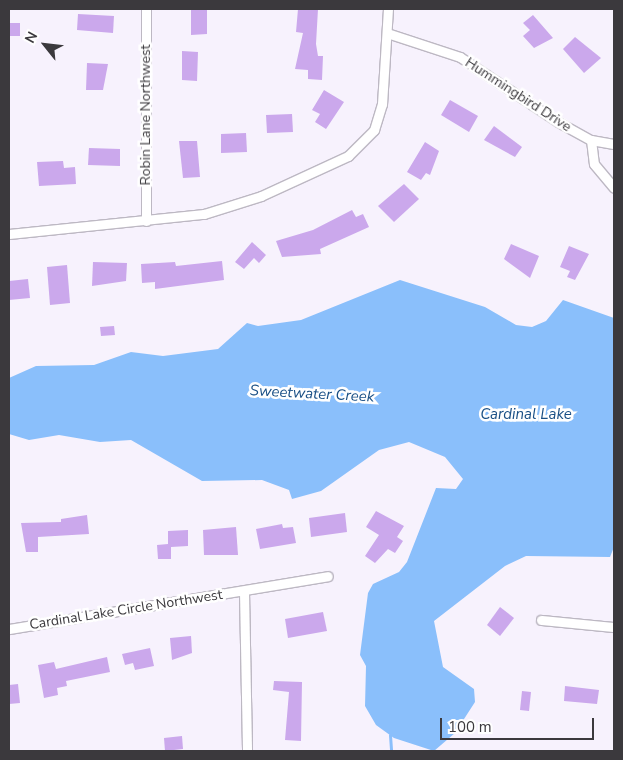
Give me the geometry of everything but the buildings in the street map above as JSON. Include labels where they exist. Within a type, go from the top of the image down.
[{"type":"street","name":"Robin Lane Northwest","points":[[146,9],[146,221]]},
{"type":"street","points":[[9,234],[204,214],[261,196],[348,156],[374,130],[386,87],[388,9]]},
{"type":"street","name":"Hummingbird Drive","points":[[387,33],[484,69],[558,122],[591,140],[614,144]]},
{"type":"street","points":[[591,140],[594,164],[614,188]]},
{"type":"street","name":"Cardinal Lake Circle Northwest","points":[[9,629],[244,592],[328,576]]},
{"type":"street","points":[[244,592],[247,751]]},
{"type":"street","points":[[541,620],[614,627]]},
{"type":"water","name":"Cardinal Lake","points":[[400,280],[485,307],[516,325],[532,327],[546,321],[563,300],[614,318],[614,547],[610,557],[526,556],[505,566],[434,621],[443,667],[474,689],[475,702],[455,733],[434,751],[394,738],[376,725],[365,706],[366,666],[360,655],[368,593],[373,584],[399,572],[407,562],[436,488],[456,489],[463,479],[445,457],[409,442],[379,450],[321,491],[292,499],[289,490],[262,480],[202,481],[131,440],[100,442],[59,435],[29,440],[9,434],[9,378],[36,366],[94,365],[131,352],[163,356],[218,349],[247,323],[258,326],[301,320]]},
{"type":"waterway","points":[[390,735],[391,751]]},
{"type":"water label","name":"Sweetwater Creek","points":[[312,394]]}]
